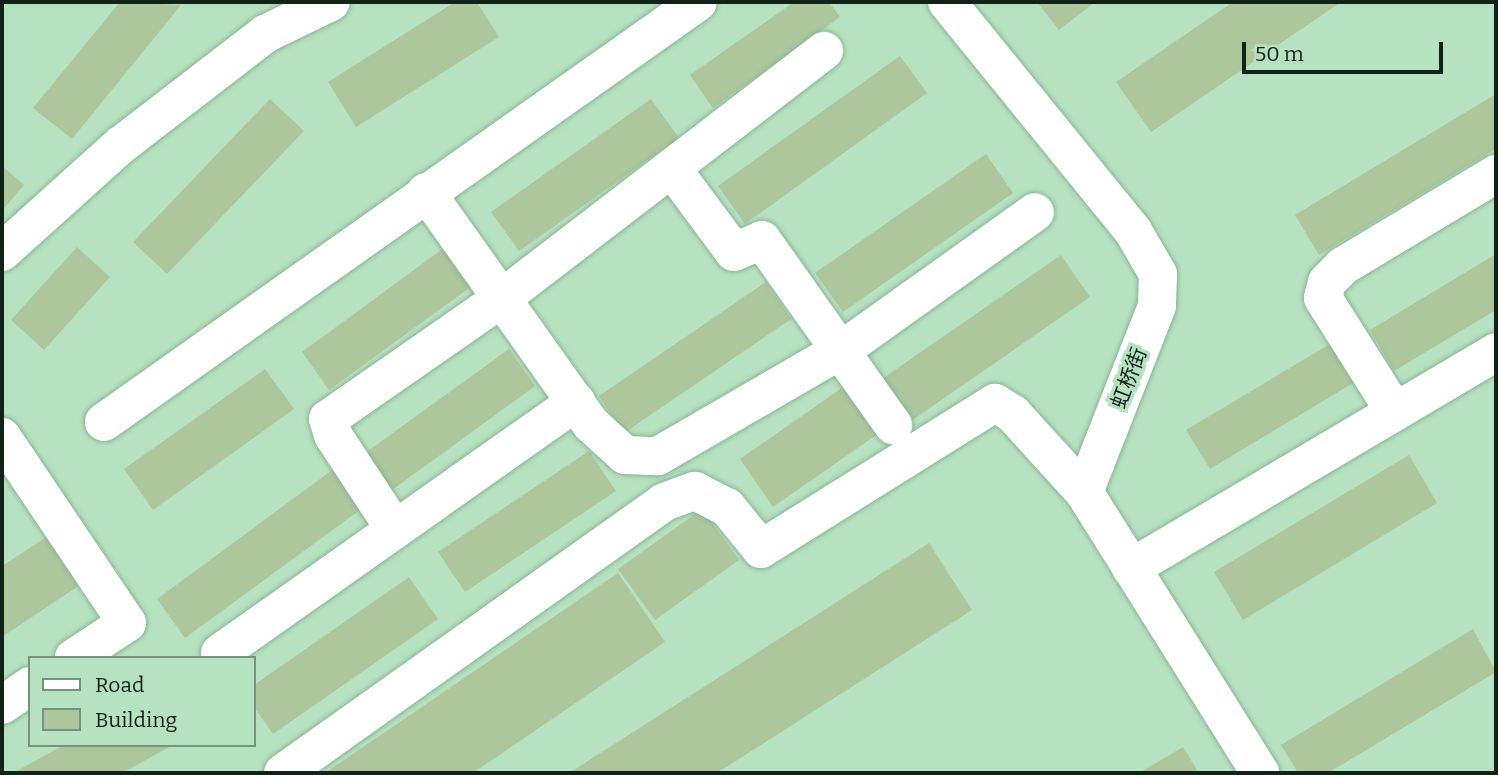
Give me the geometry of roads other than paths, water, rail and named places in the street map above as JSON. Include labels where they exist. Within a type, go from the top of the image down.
[{"type":"street","points":[[2,252],[121,145],[265,34],[331,2]]},
{"type":"street","points":[[104,422],[698,2]]},
{"type":"street","name":"虹桥街","points":[[947,2],[1133,231],[1158,274],[1157,306],[1084,492]]},
{"type":"street","points":[[394,528],[333,435],[328,419],[502,298],[673,170],[824,51]]},
{"type":"street","points":[[673,170],[734,253],[762,240],[893,425]]},
{"type":"street","points":[[1395,412],[1323,299],[1327,282],[1343,266],[1496,174]]},
{"type":"street","points":[[426,192],[576,402],[625,455],[658,456],[840,351],[1035,212]]},
{"type":"street","points":[[1131,568],[1496,352]]},
{"type":"street","points":[[220,653],[576,402]]},
{"type":"street","points":[[283,773],[664,502],[695,491],[727,507],[761,549],[995,403],[1013,414],[1084,492],[1260,773]]},
{"type":"street","points":[[2,437],[127,622],[77,656]]},
{"type":"street","points":[[2,705],[28,687]]}]
